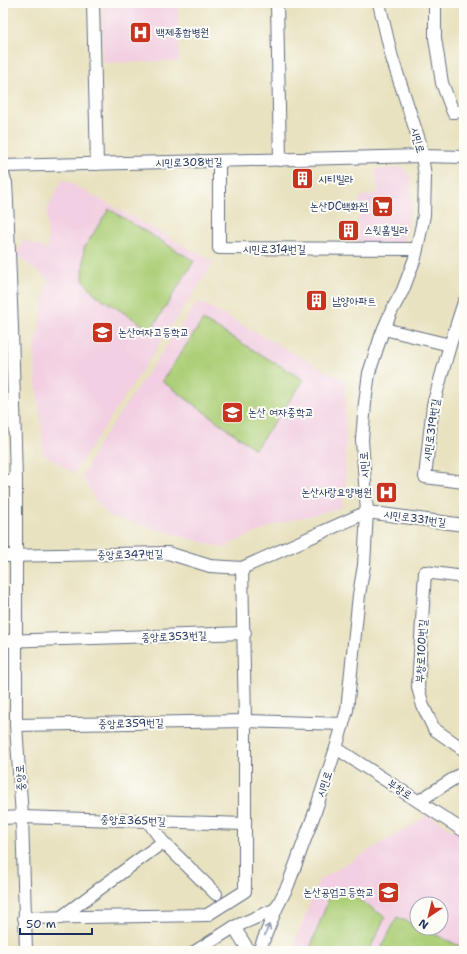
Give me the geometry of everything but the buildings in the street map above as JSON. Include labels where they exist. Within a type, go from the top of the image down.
[{"type":"street","points":[[94,3],[97,164]]},
{"type":"street","points":[[277,3],[280,160]]},
{"type":"street","name":"시민로","points":[[259,951],[276,909],[288,885],[315,812],[347,710],[364,564],[367,512],[362,440],[369,373],[384,329],[403,290],[417,249],[424,215],[425,176],[420,143],[392,58],[379,3]]},
{"type":"street","points":[[435,3],[435,38],[442,83],[453,112],[464,111]]},
{"type":"street","name":"시민로308번길","points":[[3,166],[422,156],[464,157]]},
{"type":"street","name":"시민로314번길","points":[[219,161],[219,248],[417,249]]},
{"type":"street","name":"중앙로","points":[[3,175],[6,183],[7,202],[7,328],[16,481],[16,725],[22,817],[26,951]]},
{"type":"street","name":"시민로319번길","points":[[464,302],[433,404],[425,477],[464,482]]},
{"type":"street","points":[[384,329],[450,345]]},
{"type":"street","points":[[3,481],[16,481]]},
{"type":"street","name":"시민로331번길","points":[[367,512],[464,525]]},
{"type":"street","name":"중앙로347번길","points":[[3,556],[168,553],[210,566],[242,568],[367,512]]},
{"type":"street","points":[[24,918],[207,915],[245,891],[245,721],[242,568]]},
{"type":"street","name":"부창로100번길","points":[[464,577],[425,572],[418,687],[423,706],[434,729],[464,750]]},
{"type":"street","name":"중앙로353번길","points":[[3,641],[244,633]]},
{"type":"street","name":"중앙로359번길","points":[[16,725],[245,721],[343,724]]},
{"type":"street","name":"부창로","points":[[336,748],[464,830]]},
{"type":"street","points":[[419,801],[464,772]]},
{"type":"street","name":"중앙로365번길","points":[[3,818],[22,817],[147,820],[245,824]]},
{"type":"street","points":[[147,820],[163,842],[216,894]]},
{"type":"street","points":[[60,918],[163,842]]},
{"type":"street","points":[[196,951],[234,927],[276,909]]},
{"type":"street","points":[[234,927],[249,951]]},
{"type":"shaded area","name":"백제종합병원","points":[[102,3],[178,3],[179,61],[103,63]]},
{"type":"shaded area","name":"논산DC백화점","points":[[402,167],[411,177],[412,202],[404,244],[358,243],[359,197],[379,193],[375,170]]},
{"type":"shaded area","name":"논산여자고등학교","points":[[63,179],[214,262],[74,473],[43,454],[34,353],[48,280],[16,254],[24,240],[48,250],[47,209]]},
{"type":"shaded area","name":"논산 여자중학교","points":[[198,301],[345,381],[346,485],[341,508],[280,523],[229,544],[227,549],[109,516],[95,500],[82,476],[99,443]]},
{"type":"shaded area","name":"논산공업고등학교","points":[[429,815],[464,838],[464,951],[290,951],[293,947],[319,880]]},
{"type":"green space","points":[[109,209],[194,261],[151,330],[96,295],[83,280],[84,248]]},
{"type":"green space","points":[[203,320],[304,380],[255,449],[162,381]]},
{"type":"green space","points":[[342,888],[385,917],[369,951],[309,951],[332,890]]},
{"type":"green space","points":[[397,917],[409,922],[409,936],[438,936],[464,948],[464,951],[380,951]]},
{"type":"place","name":"백제종합병원","points":[[141,32]]},
{"type":"place","name":"시티빌라","points":[[303,179]]},
{"type":"place","name":"논산DC백화점","points":[[383,206]]},
{"type":"place","name":"스윗홈빌라","points":[[348,230]]},
{"type":"place","name":"남양아파트","points":[[317,301]]},
{"type":"place","name":"논산여자고등학교","points":[[103,332]]},
{"type":"place","name":"논산 여자중학교","points":[[233,412]]},
{"type":"place","name":"논산사랑요양병원","points":[[387,492]]},
{"type":"place","name":"논산공업고등학교","points":[[389,892]]}]
